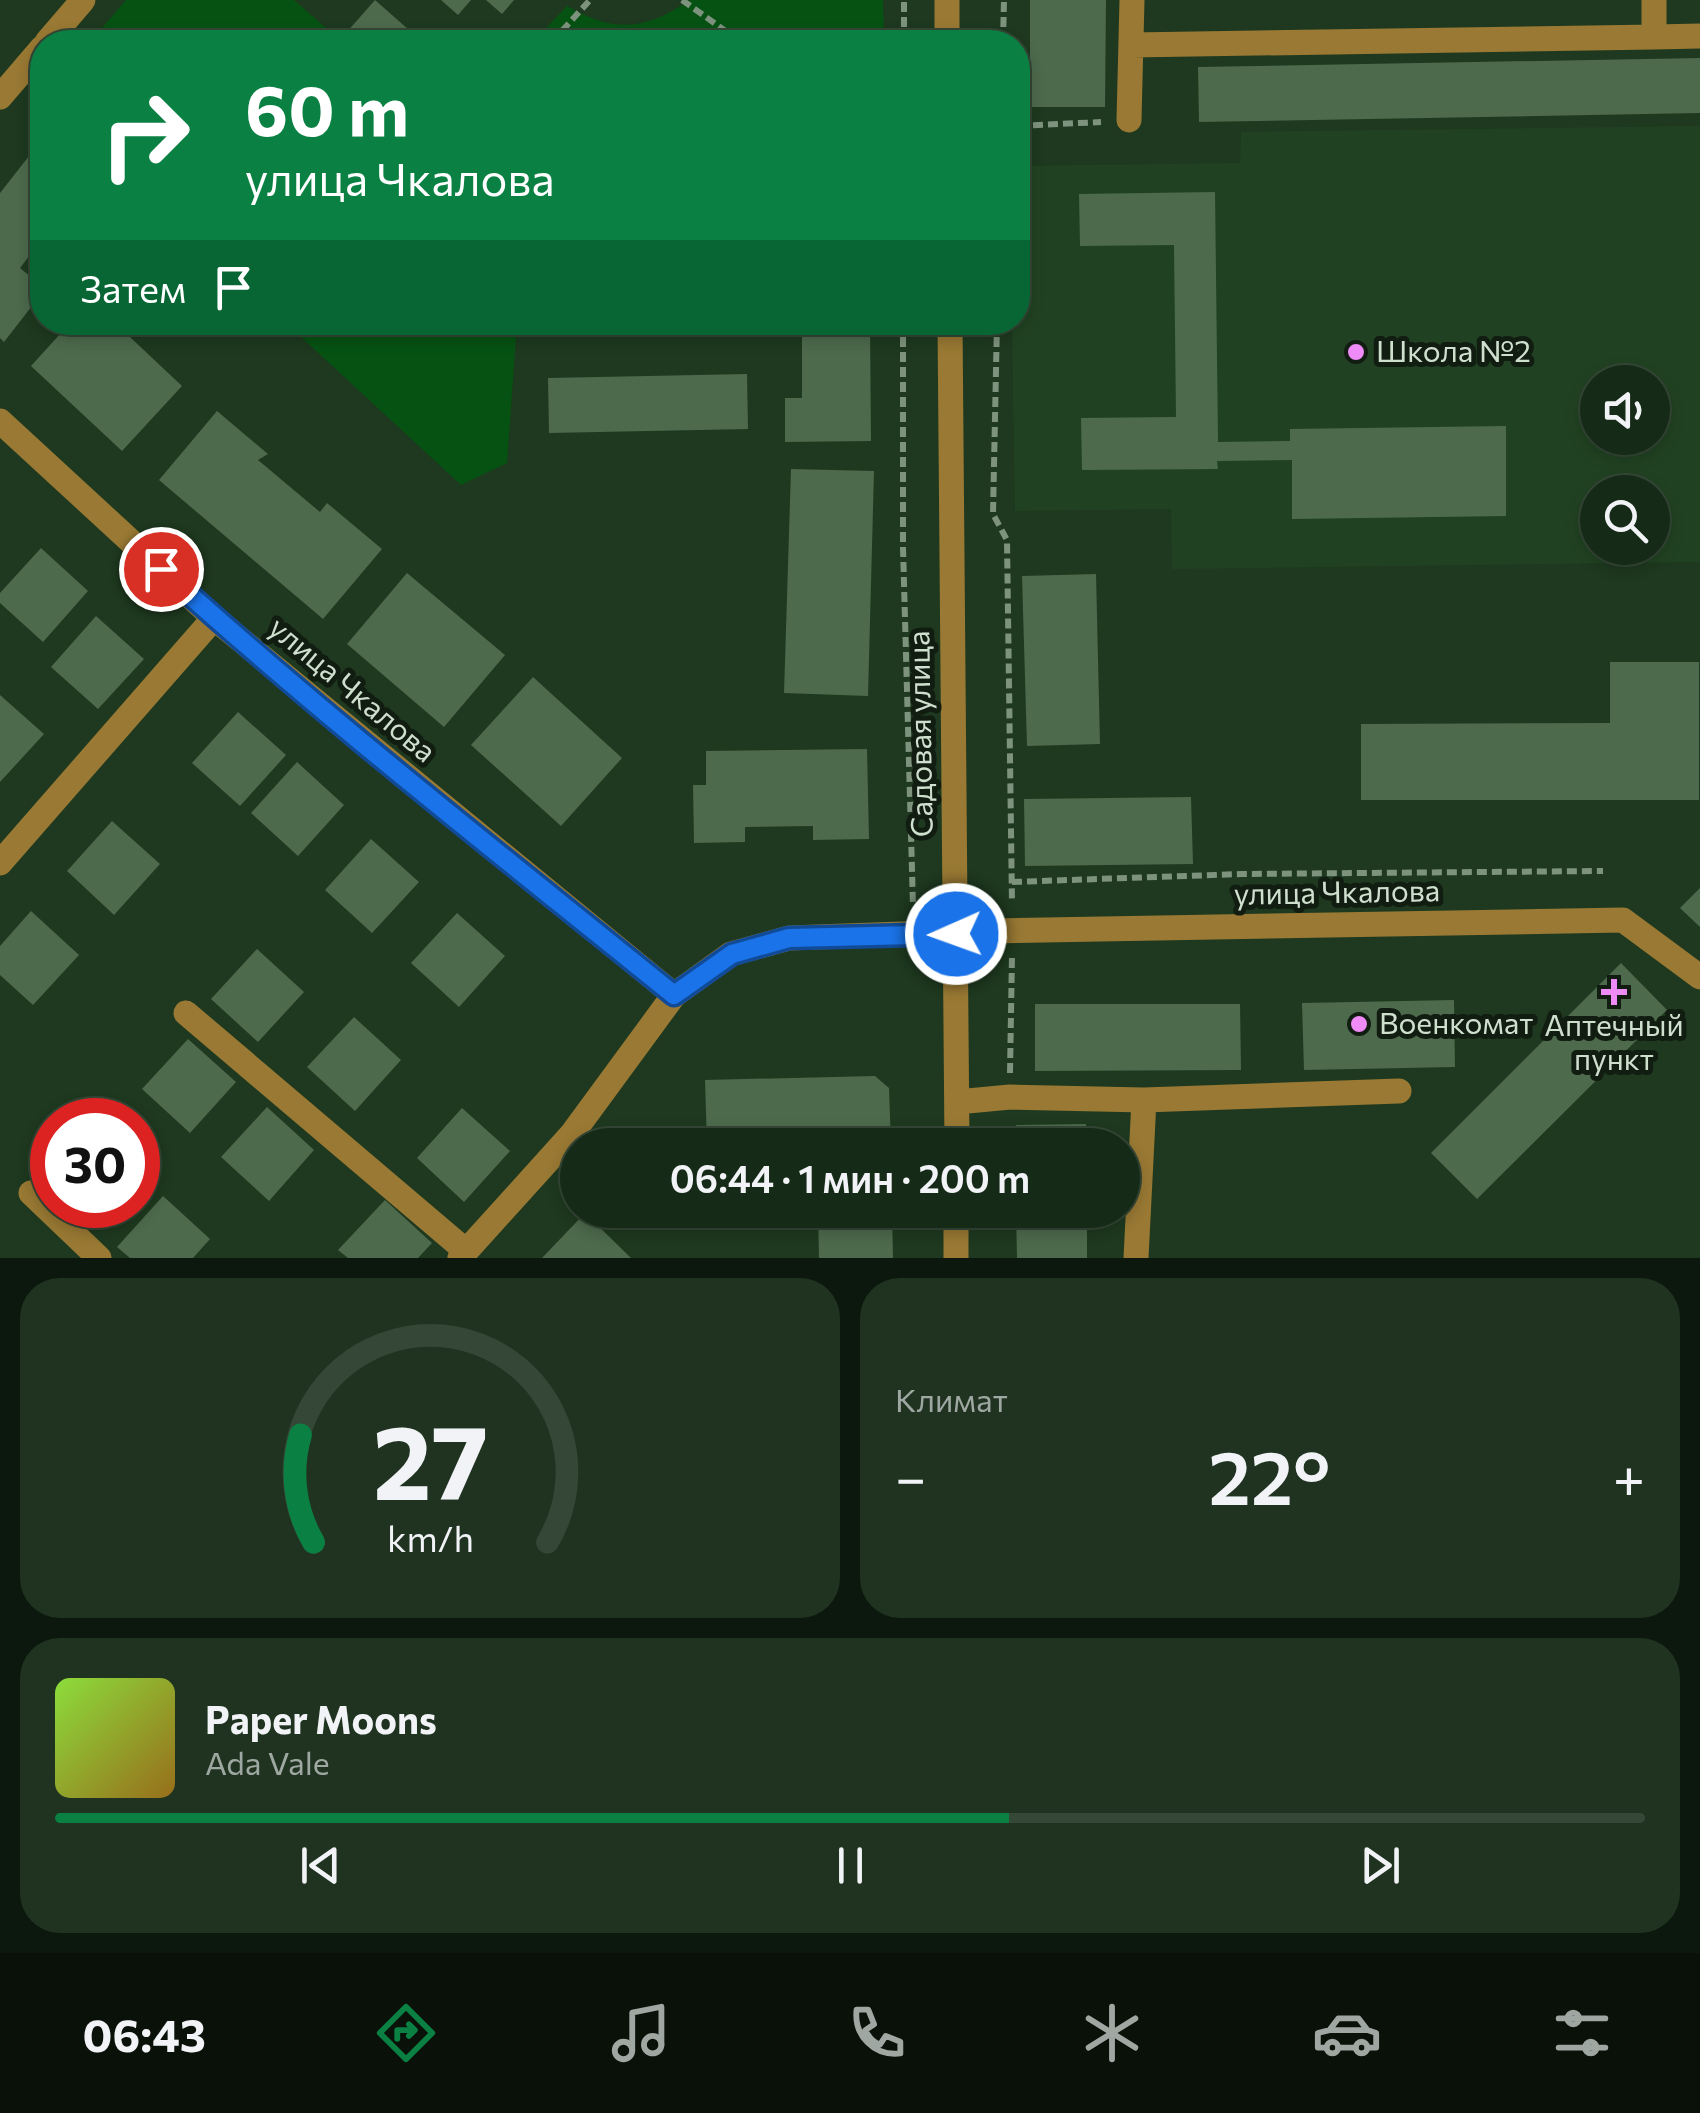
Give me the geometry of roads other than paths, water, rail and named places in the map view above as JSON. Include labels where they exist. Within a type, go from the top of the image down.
[{"type":"street","points":[[58,30],[83,0]]},
{"type":"street","points":[[947,0],[948,30]]},
{"type":"street","points":[[1129,120],[1132,0]]},
{"type":"street","points":[[1654,0],[1654,37]]},
{"type":"street","points":[[1131,45],[1700,36]]},
{"type":"street","points":[[0,97],[30,62]]},
{"type":"street","name":"Садовая улица","points":[[950,335],[957,1128]]},
{"type":"street","name":"улица Чкалова","points":[[0,421],[214,618],[674,995]]},
{"type":"street","points":[[0,864],[214,618]]},
{"type":"street","name":"улица Чкалова","points":[[463,1254],[572,1134],[674,995],[732,954],[789,938],[1624,920],[1700,978]]},
{"type":"street","points":[[186,1013],[463,1254]]},
{"type":"street","points":[[957,1102],[1010,1097],[1144,1100],[1399,1091]]},
{"type":"street","points":[[1136,1258],[1144,1100]]},
{"type":"street","points":[[67,1228],[99,1258]]},
{"type":"street","points":[[956,1228],[956,1258]]},
{"type":"place","name":"Школа №2","points":[[1356,352]]},
{"type":"place","name":"Аптечный пункт","points":[[1614,992]]},
{"type":"place","name":"Военкомат","points":[[1359,1024]]}]
